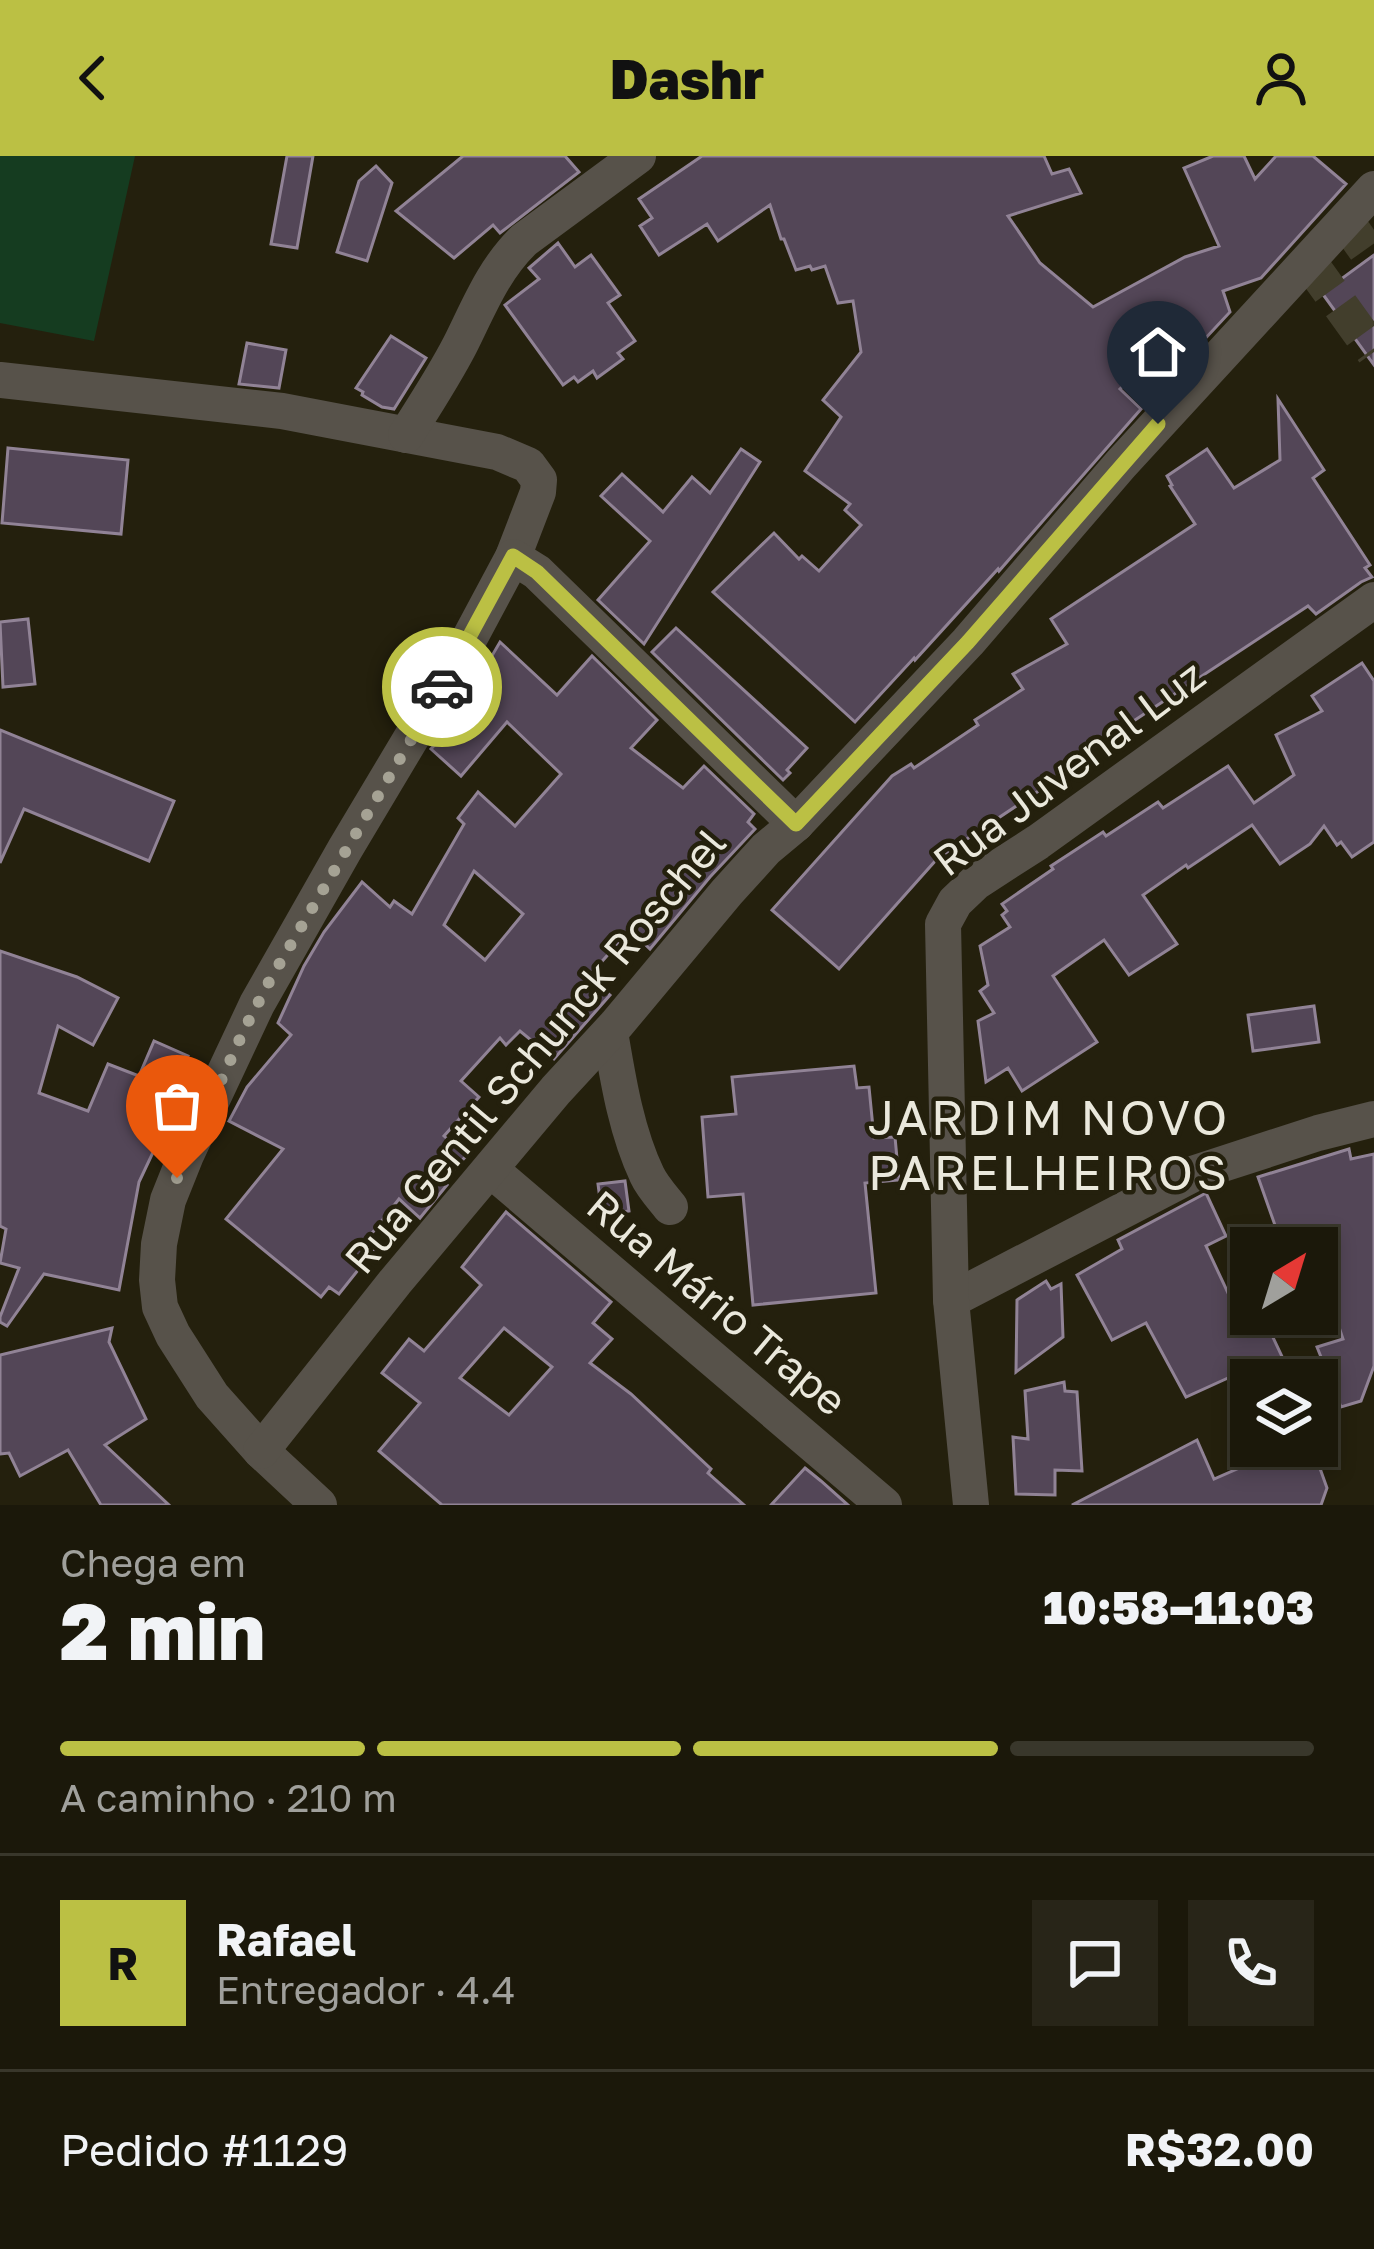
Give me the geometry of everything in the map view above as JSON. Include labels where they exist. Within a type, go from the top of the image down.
[{"type":"street","points":[[406,435],[508,256],[638,156]]},
{"type":"street","name":"Rua Gentil Schunck Roschel","points":[[261,1451],[395,1282],[727,892],[968,642],[1120,464],[1374,189]]},
{"type":"street","points":[[0,380],[283,411],[497,452],[528,465],[539,481],[513,556],[459,658],[257,1004],[186,1155],[159,1244],[160,1307],[197,1376],[261,1451],[319,1505]]},
{"type":"street","points":[[513,556],[537,572],[796,824]]},
{"type":"street","name":"Rua Juvenal Luz","points":[[971,1505],[951,1300],[943,924],[955,902],[976,882],[1374,600]]},
{"type":"street","points":[[610,1032],[619,1087],[637,1147],[648,1178],[670,1207]]},
{"type":"street","points":[[951,1300],[1195,1173],[1374,1119]]},
{"type":"street","name":"Rua Mário Trape","points":[[491,1170],[884,1505]]},
{"type":"green space","points":[[0,156],[135,156],[94,341],[0,323]]},
{"type":"building","points":[[287,156],[313,156],[297,248],[271,244]]},
{"type":"building","points":[[463,156],[565,156],[579,172],[500,233],[493,225],[454,258],[396,211]]},
{"type":"building","points":[[702,156],[1044,156],[1052,174],[1069,169],[1081,193],[1008,216],[1040,263],[1093,307],[1185,257],[1219,246],[1184,168],[1213,156],[1244,156],[1255,179],[1276,156],[1313,156],[1346,184],[1261,278],[1223,291],[1230,312],[1188,357],[1174,333],[1120,389],[1141,409],[999,571],[855,722],[713,592],[774,533],[799,559],[802,556],[819,571],[861,525],[845,510],[850,504],[805,471],[841,417],[823,400],[861,352],[853,301],[838,303],[825,266],[796,270],[770,205],[718,241],[707,224],[659,255],[640,226],[652,218],[639,199]]},
{"type":"building","points":[[376,166],[392,183],[367,261],[337,252],[359,181]]},
{"type":"building","points":[[558,243],[575,267],[591,255],[620,295],[608,303],[635,341],[618,353],[623,359],[597,378],[593,371],[578,382],[574,377],[563,385],[505,305],[539,279],[529,268]]},
{"type":"building","points":[[1374,255],[1374,365],[1322,293]]},
{"type":"building","points":[[391,336],[426,358],[394,409],[382,407],[356,388]]},
{"type":"building","points":[[247,343],[286,350],[279,388],[239,384]]},
{"type":"building","points":[[1278,399],[1324,470],[1313,478],[1370,565],[1365,568],[1372,577],[1316,614],[1308,606],[1085,753],[1088,758],[937,859],[839,969],[772,910],[892,776],[911,764],[914,768],[978,725],[975,720],[1023,689],[1013,674],[1067,644],[1051,619],[1195,524],[1167,476],[1207,449],[1234,488],[1280,460]]},
{"type":"building","points":[[8,448],[128,460],[121,534],[2,523]]},
{"type":"building","points":[[741,449],[760,462],[644,644],[598,600],[650,541],[601,496],[622,474],[663,512],[692,477],[710,493]]},
{"type":"building","points":[[28,619],[35,684],[3,687],[0,622]]},
{"type":"building","points":[[676,628],[807,748],[783,780],[652,652]]},
{"type":"building","points":[[500,642],[557,695],[592,656],[657,720],[631,748],[683,788],[704,766],[754,814],[748,822],[755,829],[650,949],[630,930],[589,976],[610,995],[554,1059],[520,1031],[506,1045],[500,1038],[461,1081],[479,1097],[444,1136],[466,1156],[443,1182],[447,1185],[420,1218],[399,1199],[365,1242],[374,1250],[339,1294],[329,1287],[321,1297],[226,1219],[283,1149],[229,1121],[247,1087],[291,1035],[278,1023],[304,966],[362,882],[390,907],[394,901],[412,914],[464,824],[458,818],[478,792],[515,826],[561,774],[507,722],[461,776],[431,749],[485,690],[476,683]],"holes":[[[474,871],[523,914],[485,960],[444,925]]]},
{"type":"building","points":[[1362,663],[1374,681],[1374,842],[1352,857],[1324,826],[1310,844],[1280,864],[1252,825],[1188,868],[1186,865],[1143,895],[1177,944],[1129,975],[1104,940],[1053,976],[1097,1042],[1022,1091],[1008,1068],[986,1082],[978,1021],[994,1013],[980,991],[988,985],[980,946],[1010,927],[1002,915],[1007,911],[1002,904],[1103,832],[1106,836],[1158,802],[1163,808],[1228,766],[1254,803],[1294,775],[1276,735],[1322,711],[1312,696]]},
{"type":"building","points":[[0,730],[174,801],[149,861],[24,809],[0,863]]},
{"type":"building","points":[[0,951],[77,977],[118,998],[93,1045],[58,1026],[39,1093],[88,1111],[108,1064],[139,1076],[154,1041],[188,1056],[173,1090],[181,1093],[139,1182],[119,1290],[44,1274],[7,1326],[0,1317],[19,1268],[0,1263],[6,1229],[0,1226]]},
{"type":"building","points":[[1314,1006],[1319,1042],[1253,1051],[1248,1015]]},
{"type":"building","points":[[854,1066],[857,1088],[869,1087],[874,1138],[895,1137],[899,1180],[865,1183],[876,1293],[753,1305],[743,1194],[708,1197],[702,1117],[736,1114],[732,1077]]},
{"type":"building","points":[[1349,1149],[1351,1159],[1374,1154],[1374,1366],[1361,1401],[1341,1407],[1338,1359],[1322,1359],[1317,1347],[1343,1339],[1338,1324],[1338,1227],[1276,1227],[1258,1177]]},
{"type":"building","points":[[625,1181],[629,1211],[602,1215],[598,1184]]},
{"type":"building","points":[[1206,1193],[1226,1236],[1206,1246],[1230,1297],[1230,1335],[1272,1335],[1283,1359],[1230,1359],[1230,1377],[1186,1397],[1146,1323],[1112,1340],[1077,1275],[1122,1249],[1118,1240]]},
{"type":"building","points":[[506,1212],[611,1302],[593,1323],[612,1339],[590,1363],[631,1394],[744,1505],[442,1505],[379,1451],[420,1403],[382,1373],[409,1339],[424,1351],[481,1285],[462,1267]],"holes":[[[504,1328],[552,1367],[509,1415],[460,1378]]]},
{"type":"building","points":[[1046,1281],[1051,1289],[1061,1284],[1063,1337],[1016,1372],[1017,1300]]},
{"type":"building","points":[[112,1328],[109,1342],[146,1419],[105,1445],[169,1505],[101,1505],[68,1450],[20,1476],[9,1453],[0,1454],[0,1355]]},
{"type":"building","points":[[1064,1382],[1065,1391],[1077,1392],[1082,1471],[1055,1470],[1055,1495],[1016,1494],[1013,1437],[1028,1439],[1025,1391]]},
{"type":"building","points":[[1197,1440],[1214,1479],[1241,1467],[1320,1467],[1327,1488],[1321,1505],[1072,1505]]},
{"type":"building","points":[[805,1468],[821,1481],[848,1505],[771,1505]]},
{"type":"tunnel","points":[[1345,220],[1374,261]]},
{"type":"tunnel","points":[[1309,262],[1374,352]]},
{"type":"way so far","points":[[177,1178],[270,980],[442,687]]},
{"type":"district","name":"JARDIM NOVO PARELHEIROS","points":[[1049,1146]]},
{"type":"route","points":[[442,687],[513,556],[537,572],[796,824],[968,642],[1158,424]]}]
